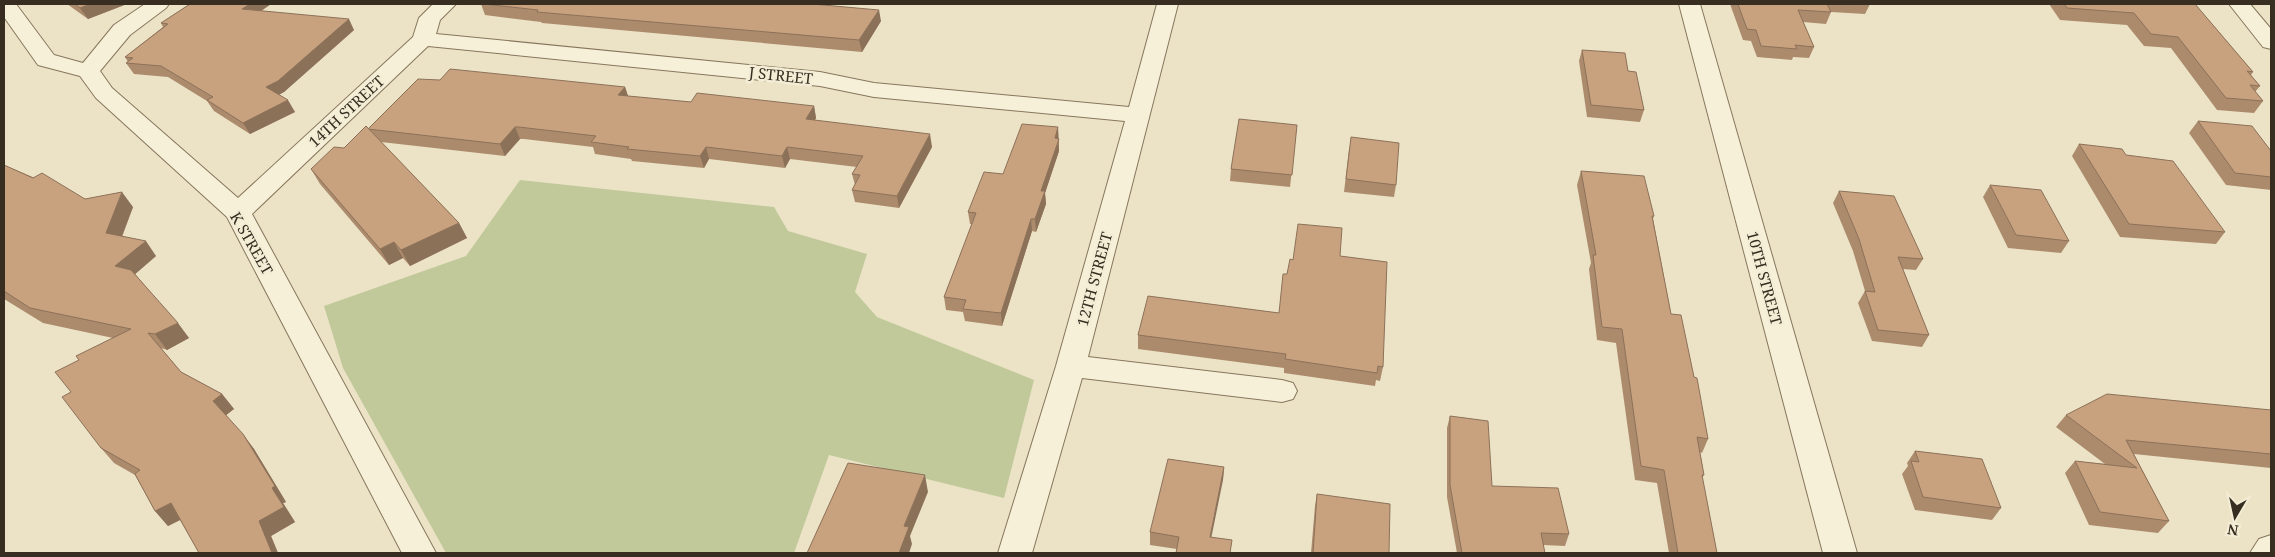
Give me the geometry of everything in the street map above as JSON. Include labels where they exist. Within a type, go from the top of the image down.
[{"type":"street","points":[[5,4],[46,60],[88,71],[122,30],[159,4]]},
{"type":"street","name":"14TH STREET","points":[[238,212],[423,39],[430,18],[446,4]]},
{"type":"street","name":"12TH STREET","points":[[1015,553],[1071,366],[1168,4]]},
{"type":"street","name":"10TH STREET","points":[[1689,4],[1840,553]]},
{"type":"street","points":[[2238,4],[2271,41]]},
{"type":"street","name":"J STREET","points":[[423,39],[820,79],[874,90],[1138,115]]},
{"type":"street","name":"K STREET","points":[[88,71],[104,93],[238,212],[419,553]]},
{"type":"street","points":[[1071,366],[1282,391]]},
{"type":"street","points":[[2267,553],[2271,549]]},
{"type":"green space","points":[[520,180],[774,207],[788,231],[867,254],[855,292],[877,317],[1034,380],[1004,498],[829,455],[794,553],[446,553],[343,368],[324,306],[466,256]]},
{"type":"building","points":[[75,4],[90,4],[80,8]]},
{"type":"building","points":[[190,4],[250,4],[242,9],[349,19],[278,81],[266,87],[288,100],[243,123],[207,100],[213,97],[161,66],[126,63],[133,58],[125,57],[168,24],[161,23]]},
{"type":"building","points":[[484,4],[812,4],[879,10],[859,40],[537,12],[538,10]]},
{"type":"building","points":[[1738,4],[1827,4],[1831,12],[1798,10],[1814,47],[1795,45],[1797,49],[1761,46],[1756,30],[1747,29]]},
{"type":"building","points":[[2064,4],[2195,4],[2253,72],[2247,71],[2260,86],[2250,85],[2263,101],[2226,98],[2178,37],[2151,34],[2134,13],[2067,8]]},
{"type":"building","points":[[1582,50],[1625,53],[1628,71],[1636,72],[1644,110],[1591,105]]},
{"type":"building","points":[[450,69],[625,87],[618,95],[691,102],[697,93],[814,106],[806,119],[930,134],[897,196],[852,190],[860,175],[852,174],[863,156],[787,147],[782,156],[706,147],[700,156],[627,149],[629,147],[591,142],[596,136],[519,127],[515,127],[500,144],[368,129],[418,79],[440,80]]},
{"type":"building","points":[[1239,119],[1297,125],[1292,175],[1231,169]]},
{"type":"building","points":[[2198,121],[2252,126],[2271,151],[2271,177],[2235,173]]},
{"type":"building","points":[[1022,124],[1058,127],[1055,138],[1059,139],[1041,191],[1045,191],[1035,219],[1031,219],[1001,313],[963,309],[966,300],[944,297],[976,213],[968,212],[984,172],[1003,174]]},
{"type":"building","points":[[366,126],[459,223],[401,250],[394,242],[380,249],[311,169],[334,147],[344,148]]},
{"type":"building","points":[[1351,137],[1399,143],[1396,185],[1346,179]]},
{"type":"building","points":[[2079,144],[2122,149],[2126,155],[2173,161],[2225,232],[2129,224]]},
{"type":"building","points":[[4,165],[33,178],[42,173],[85,199],[122,192],[106,233],[146,241],[115,266],[131,270],[178,323],[155,334],[148,333],[181,372],[222,394],[213,401],[243,434],[275,486],[272,488],[284,507],[259,521],[272,553],[199,553],[171,503],[155,511],[135,474],[140,470],[101,448],[62,397],[71,392],[55,372],[79,360],[76,356],[131,329],[30,308],[4,291]]},
{"type":"building","points":[[1581,171],[1644,176],[1654,216],[1652,216],[1671,314],[1681,315],[1694,377],[1697,378],[1708,439],[1697,437],[1704,475],[1702,475],[1717,553],[1678,553],[1664,470],[1641,466],[1622,329],[1602,327],[1593,255],[1596,255]]},
{"type":"building","points":[[1990,185],[2041,190],[2069,241],[2016,235]]},
{"type":"building","points":[[1839,191],[1894,196],[1923,259],[1898,257],[1929,335],[1878,330],[1865,291],[1875,292],[1859,239]]},
{"type":"building","points":[[1298,224],[1342,228],[1340,256],[1387,262],[1383,367],[1378,366],[1377,373],[1285,359],[1286,354],[1138,335],[1148,296],[1279,313],[1283,274],[1287,274],[1290,259],[1293,260]]},
{"type":"building","points":[[2107,394],[2271,410],[2271,454],[2126,440],[2169,521],[2100,512],[2075,461],[2137,468],[2066,415]]},
{"type":"building","points":[[1450,416],[1488,421],[1492,486],[1558,488],[1569,534],[1541,533],[1545,553],[1462,553],[1450,485]]},
{"type":"building","points":[[1915,451],[1982,459],[2001,508],[1923,497],[1911,461],[1919,462]]},
{"type":"building","points":[[1168,459],[1224,467],[1210,537],[1232,540],[1230,553],[1176,553],[1179,537],[1150,532]]},
{"type":"building","points":[[848,463],[925,475],[904,526],[909,527],[899,553],[807,553]]},
{"type":"building","points":[[1317,494],[1390,504],[1389,553],[1313,553]]}]
